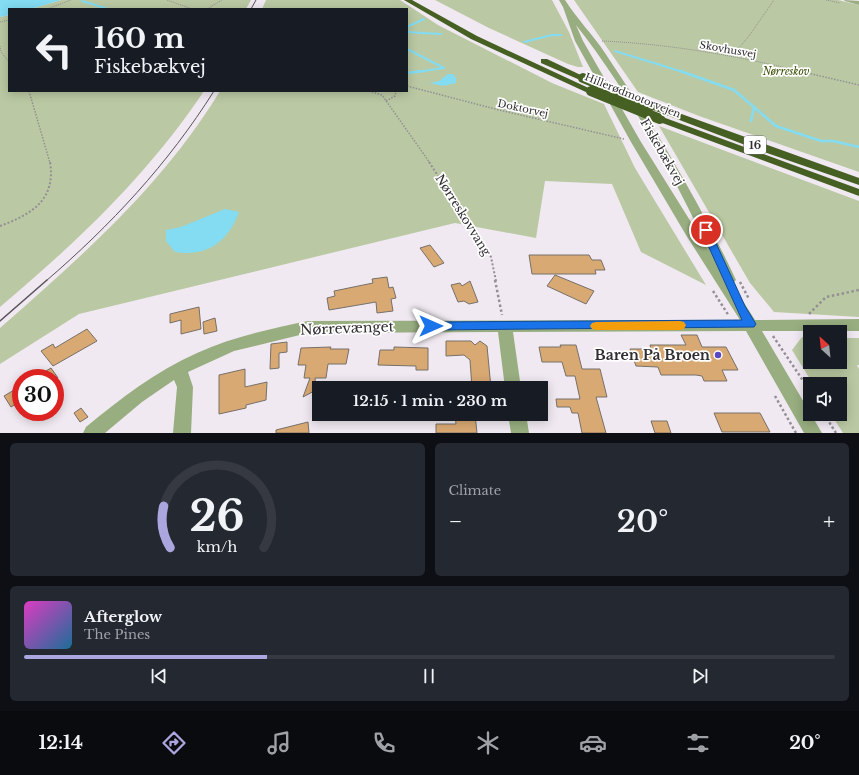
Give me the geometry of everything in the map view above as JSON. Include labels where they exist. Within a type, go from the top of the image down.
[{"type":"highway","name":"Hillerødmotorvejen","points":[[407,0],[450,25],[506,53],[591,91],[660,119],[859,193]]},
{"type":"highway","name":"Hillerødmotorvejen","points":[[421,0],[504,42],[583,78],[651,106],[765,149],[859,182]]},
{"type":"street","points":[[847,0],[859,3]]},
{"type":"street","name":"Fiskebækvej","points":[[564,4],[592,41],[661,148],[713,243],[740,306]]},
{"type":"street","name":"Fiskebækvej","points":[[564,4],[579,41],[636,142],[692,235],[740,306],[813,433]]},
{"type":"street","name":"Nørrevænget","points":[[92,433],[133,400],[179,370],[218,351],[247,341],[308,327],[750,324],[859,325]]},
{"type":"street","points":[[505,326],[512,381]]},
{"type":"street","points":[[179,370],[185,387],[182,433]]},
{"type":"street","points":[[518,421],[520,433]]},
{"type":"path","points":[[50,8],[71,0]]},
{"type":"path","points":[[167,0],[189,8]]},
{"type":"path","points":[[209,8],[222,0]]},
{"type":"path","points":[[732,56],[749,36],[774,0]]},
{"type":"path","name":"Skovhusvej","points":[[592,41],[640,42],[732,56],[859,85]]},
{"type":"path","points":[[0,46],[1,52],[8,61]]},
{"type":"path","name":"Doktorvej","points":[[408,86],[466,100],[499,110],[569,125],[636,142]]},
{"type":"path","points":[[0,226],[24,216],[34,208],[44,197],[52,180],[44,142],[29,92]]},
{"type":"path","name":"Nørreskovvang","points":[[372,92],[382,95],[410,133],[491,257],[505,326]]},
{"type":"path","points":[[386,101],[395,96],[396,92]]},
{"type":"path","points":[[801,324],[812,309],[826,297],[859,290]]},
{"type":"path","points":[[772,336],[790,359],[803,380]]},
{"type":"path","points":[[828,421],[836,433]]},
{"type":"green space","points":[[61,0],[251,0],[247,8],[34,8]]},
{"type":"green space","points":[[266,0],[400,0],[438,25],[552,83],[604,104],[635,168],[706,285],[641,252],[612,184],[545,181],[536,238],[455,223],[79,314],[0,364],[0,328],[91,246],[147,188],[173,158],[198,125],[219,92],[408,92],[408,8],[262,8]]},
{"type":"green space","points":[[435,0],[552,0],[569,32],[583,67],[568,64],[489,28]]},
{"type":"green space","name":"Nørreskov","points":[[574,0],[838,0],[859,5],[859,172],[699,116],[638,92]]},
{"type":"green space","points":[[8,15],[8,92],[203,92],[159,151],[110,206],[57,257],[0,307],[0,17]]},
{"type":"green space","points":[[659,126],[859,201],[859,317],[774,312],[750,283]]},
{"type":"green space","points":[[803,337],[803,368],[792,350]]},
{"type":"green space","points":[[847,338],[859,338],[859,365],[857,365],[859,369],[859,433],[843,433],[835,421],[847,421],[847,377],[809,377],[804,369],[847,369]]},
{"type":"water","points":[[0,0],[61,0],[34,8],[8,8],[8,15],[0,17]]},
{"type":"water","points":[[448,74],[453,74],[456,78],[456,83],[443,86],[430,83],[439,81]]},
{"type":"water","points":[[225,209],[239,212],[229,232],[215,245],[197,252],[186,253],[175,252],[166,241],[166,230],[181,227]]},
{"type":"building","points":[[430,245],[444,263],[434,267],[420,248]]},
{"type":"building","points":[[529,255],[589,255],[592,260],[601,260],[605,270],[595,270],[596,274],[532,274]]},
{"type":"building","points":[[555,275],[594,291],[586,304],[547,286]]},
{"type":"building","points":[[387,277],[389,288],[393,287],[396,298],[391,299],[393,311],[377,313],[376,302],[329,310],[327,298],[335,296],[334,291],[373,283],[372,279]]},
{"type":"building","points":[[470,281],[478,302],[469,304],[464,301],[458,302],[451,285],[460,283],[462,286]]},
{"type":"building","points":[[199,307],[201,329],[181,334],[181,320],[170,323],[170,314]]},
{"type":"building","points":[[215,318],[217,331],[204,334],[203,322]]},
{"type":"building","points":[[87,329],[97,341],[53,366],[41,351],[53,344],[55,348]]},
{"type":"building","points":[[681,335],[697,335],[702,347],[726,347],[738,370],[722,370],[727,381],[704,381],[702,376],[661,375],[658,367],[636,366],[630,349],[651,349],[650,345],[686,345]]},
{"type":"building","points":[[446,341],[471,341],[475,345],[480,341],[487,346],[490,381],[472,381],[470,360],[464,355],[446,356]]},
{"type":"building","points":[[287,342],[287,352],[279,353],[279,368],[270,369],[271,344]]},
{"type":"building","points":[[560,345],[576,345],[582,369],[600,369],[607,397],[596,397],[606,433],[582,433],[578,413],[572,413],[570,407],[557,407],[556,399],[580,399],[575,376],[566,376],[562,362],[542,362],[539,347],[561,347]]},
{"type":"building","points":[[331,347],[330,349],[349,349],[346,364],[328,364],[326,378],[315,378],[315,381],[312,381],[312,392],[303,397],[310,378],[304,378],[306,365],[298,365],[301,348]]},
{"type":"building","points":[[394,347],[428,348],[428,370],[416,370],[416,366],[378,365],[380,350],[394,350]]},
{"type":"building","points":[[245,369],[245,387],[267,382],[266,400],[246,405],[246,408],[219,414],[219,375]]},
{"type":"building","points":[[12,391],[12,406],[11,407],[4,396]]},
{"type":"building","points":[[81,408],[88,417],[80,422],[74,413]]},
{"type":"building","points":[[714,413],[760,413],[770,432],[722,432]]},
{"type":"building","points":[[456,421],[476,421],[477,433],[436,433],[436,424],[456,424]]},
{"type":"building","points":[[651,421],[667,421],[671,433],[655,433]]},
{"type":"building","points":[[308,422],[309,433],[276,433],[276,430]]},
{"type":"waterway","points":[[82,1],[105,8]]},
{"type":"waterway","points":[[408,27],[424,19]]},
{"type":"waterway","points":[[408,32],[441,34]]},
{"type":"waterway","points":[[524,42],[552,35],[561,35]]},
{"type":"waterway","points":[[408,50],[444,68],[418,72]]},
{"type":"waterway","points":[[615,51],[682,72]]},
{"type":"waterway","points":[[418,72],[424,71]]},
{"type":"waterway","points":[[408,73],[418,72]]},
{"type":"waterway","points":[[682,72],[734,90],[754,107]]},
{"type":"waterway","points":[[751,121],[754,107]]},
{"type":"waterway","points":[[754,107],[776,126],[821,141],[833,141],[859,147]]},
{"type":"tram line","points":[[252,8],[256,0]]},
{"type":"tram line","points":[[46,281],[116,216],[177,144],[213,92]]},
{"type":"tram line","points":[[0,321],[47,280]]},
{"type":"slow traffic","points":[[596,326],[680,325]]},
{"type":"place","name":"Baren På Broen","points":[[718,355]]},
{"type":"route","points":[[431,326],[652,326],[750,324],[740,306],[706,230]]}]
